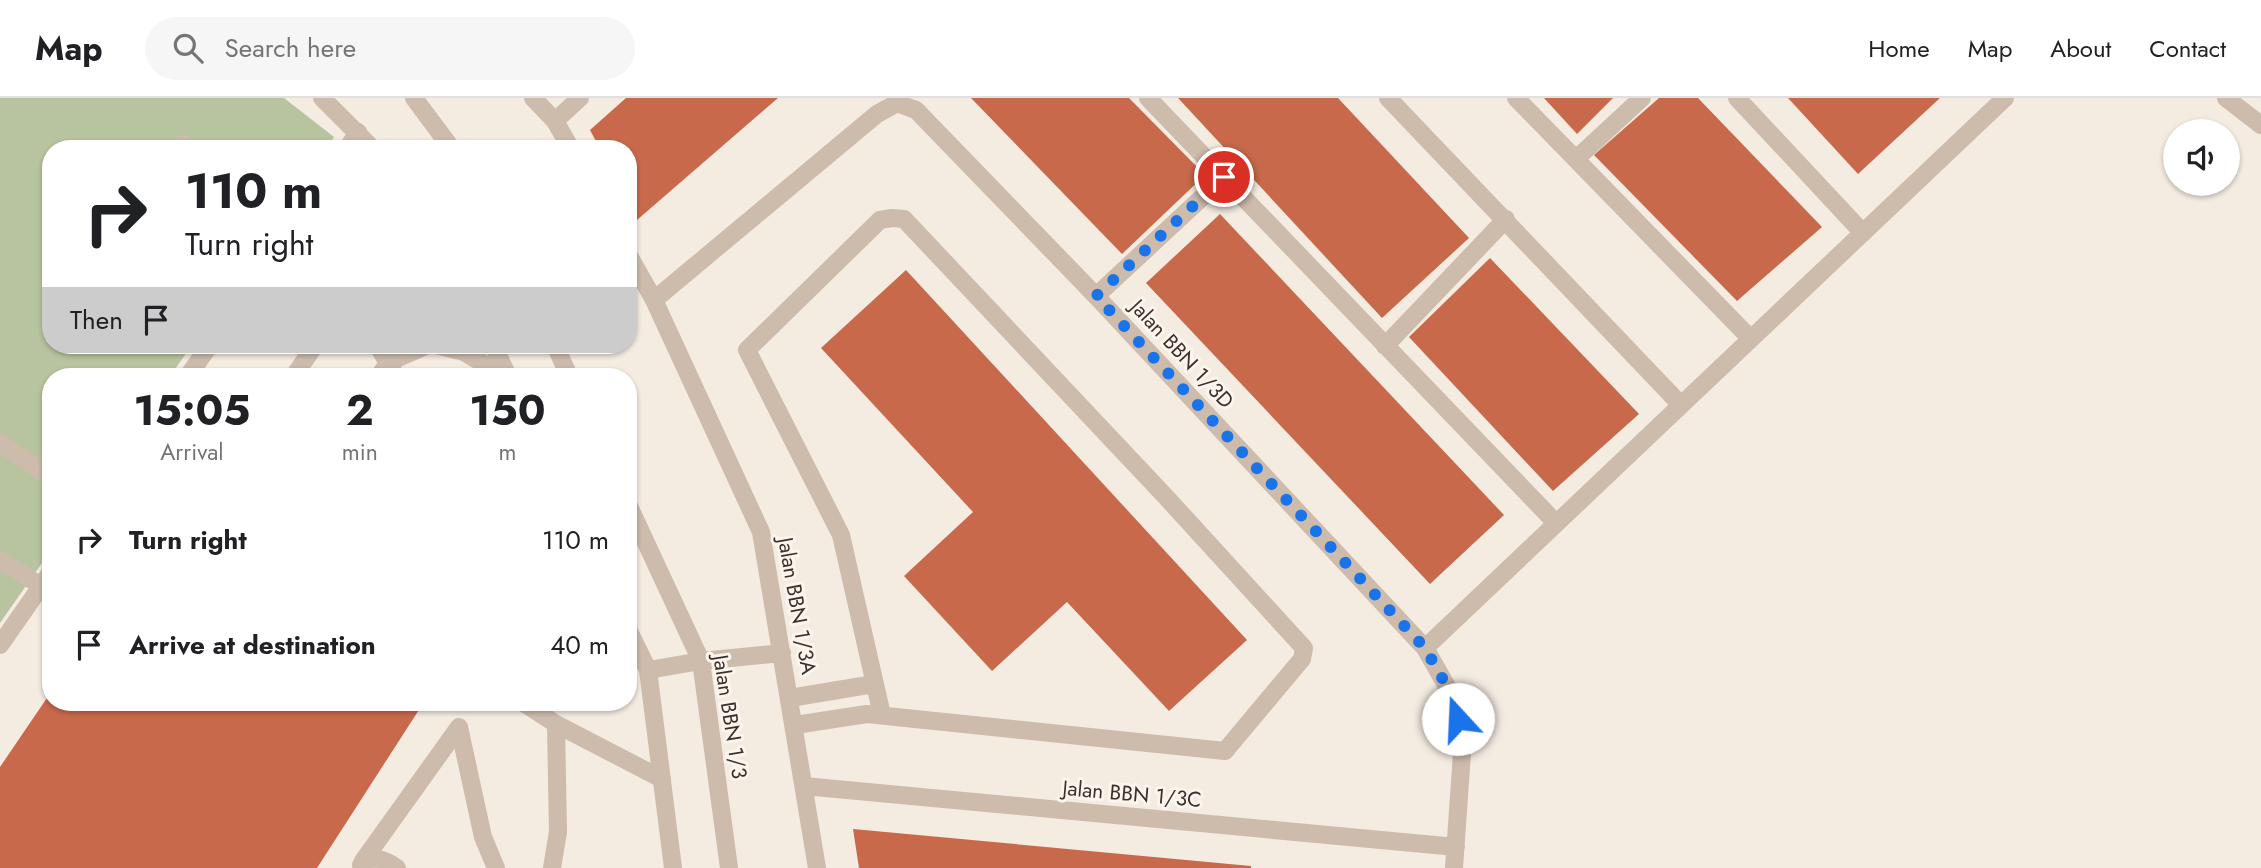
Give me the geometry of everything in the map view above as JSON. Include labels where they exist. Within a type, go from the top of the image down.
[{"type":"street","points":[[322,98],[365,140]]},
{"type":"street","points":[[414,98],[445,140]]},
{"type":"street","points":[[533,98],[555,121],[565,140]]},
{"type":"street","points":[[555,121],[579,98]]},
{"type":"street","points":[[1148,98],[1556,523]]},
{"type":"street","points":[[1388,98],[1681,405]]},
{"type":"street","points":[[1516,98],[1751,339]]},
{"type":"street","points":[[1576,159],[1642,98]]},
{"type":"street","points":[[1737,98],[1863,233]]},
{"type":"street","points":[[2226,98],[2261,125]]},
{"type":"street","points":[[1425,648],[2003,99]]},
{"type":"street","name":"Jalan BBN 1/3D","points":[[653,300],[877,114],[897,103],[916,110],[1096,296],[1425,648],[1454,699],[1463,739],[1454,868]]},
{"type":"street","points":[[353,140],[358,132]]},
{"type":"street","points":[[1096,296],[1224,177]]},
{"type":"street","points":[[795,725],[867,714],[1225,751],[1302,659],[1304,648],[1157,487],[904,219],[892,218],[880,220],[747,350],[841,535],[882,715]]},
{"type":"street","points":[[1385,346],[1506,219]]},
{"type":"street","name":"Jalan BBN 1/3A","points":[[637,271],[761,532],[817,868]]},
{"type":"street","points":[[394,368],[415,354]]},
{"type":"street","points":[[468,354],[492,368]]},
{"type":"street","points":[[0,443],[42,471]]},
{"type":"street","name":"Jalan BBN 1/3","points":[[637,523],[701,661],[729,868]]},
{"type":"street","points":[[0,560],[42,577]]},
{"type":"street","points":[[0,645],[42,585]]},
{"type":"street","points":[[637,647],[648,670],[673,868]]},
{"type":"street","points":[[648,670],[701,661],[782,653]]},
{"type":"street","points":[[790,698],[874,684]]},
{"type":"street","points":[[536,711],[662,779]]},
{"type":"street","points":[[552,711],[556,724],[558,832],[552,868]]},
{"type":"street","points":[[361,865],[459,727],[483,837],[496,868]]},
{"type":"street","name":"Jalan BBN 1/3C","points":[[804,786],[1456,847]]},
{"type":"street","points":[[361,865],[372,859],[384,860],[397,868]]},
{"type":"green space","points":[[0,98],[284,98],[334,137],[332,140],[42,140],[42,354],[186,354],[176,368],[42,368],[42,563],[0,623]]},
{"type":"building","points":[[626,98],[778,98],[637,220],[637,140],[595,140],[590,130]]},
{"type":"building","points":[[971,98],[1129,98],[1205,175],[1122,254]]},
{"type":"building","points":[[1178,98],[1338,98],[1469,238],[1382,318]]},
{"type":"building","points":[[1544,98],[1613,98],[1577,134]]},
{"type":"building","points":[[1659,98],[1698,98],[1822,227],[1737,301],[1594,155]]},
{"type":"building","points":[[1788,98],[1940,98],[1858,174]]},
{"type":"building","points":[[1220,214],[1504,515],[1430,584],[1146,283]]},
{"type":"building","points":[[1490,258],[1639,414],[1553,491],[1409,337]]},
{"type":"building","points":[[906,270],[1247,640],[1169,711],[1067,602],[992,671],[904,576],[973,512],[821,348]]},
{"type":"building","points":[[42,705],[42,711],[418,711],[317,868],[0,868],[0,767]]},
{"type":"building","points":[[853,829],[1251,866],[1251,868],[859,868]]},
{"type":"route","points":[[1224,177],[1096,296],[1425,648],[1454,699],[1458,719]]}]
